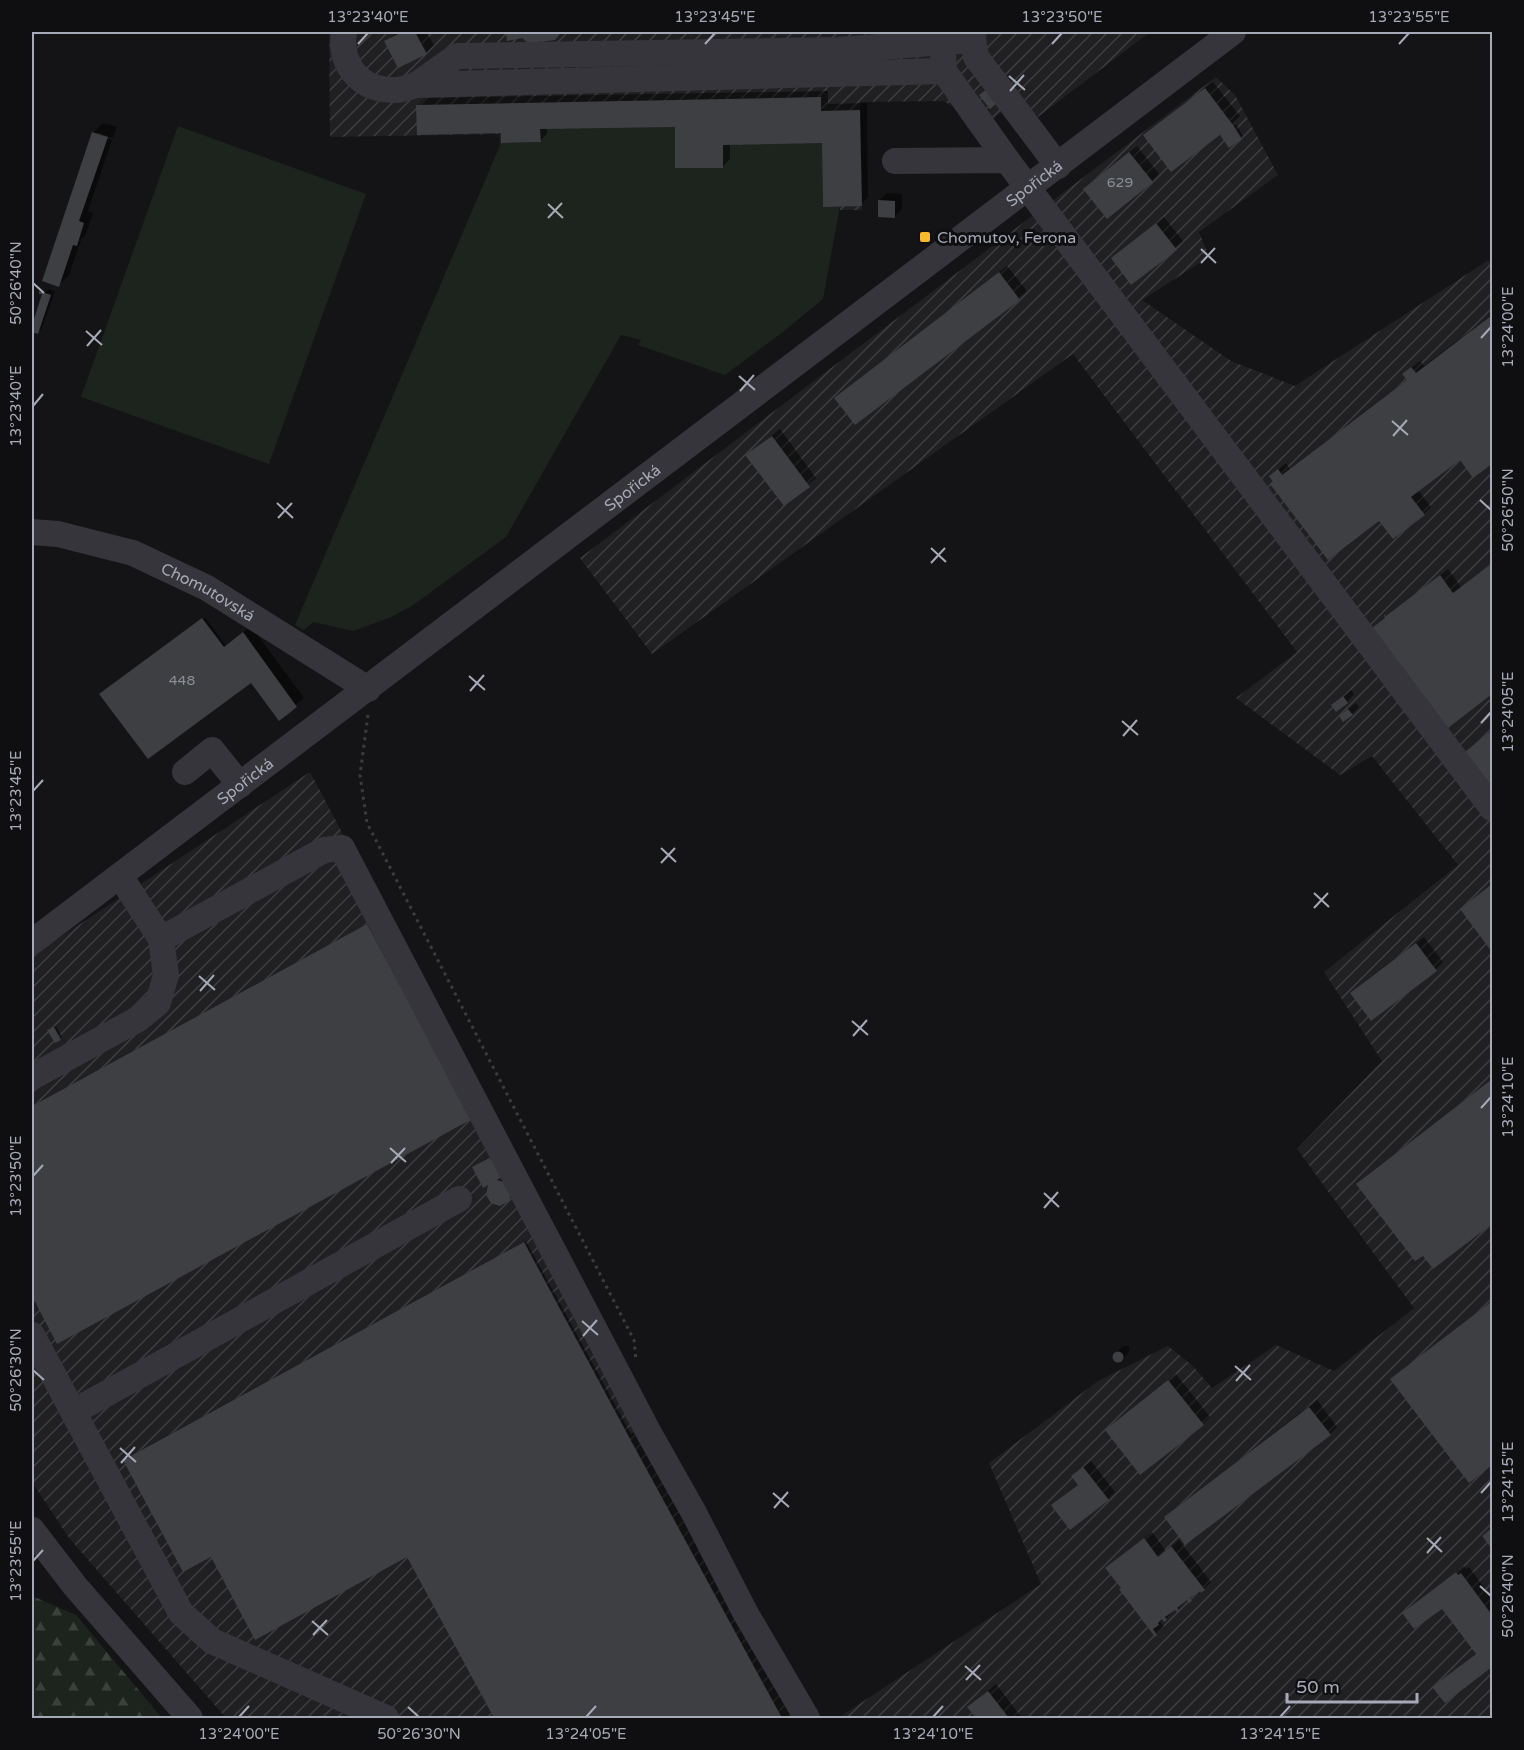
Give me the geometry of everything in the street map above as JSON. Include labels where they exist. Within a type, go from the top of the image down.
[{"type":"street","points":[[344,32],[342,43],[345,60],[354,74],[373,86],[394,91],[416,85],[944,71]]},
{"type":"street","name":"Spořická","points":[[32,942],[1233,32]]},
{"type":"street","points":[[416,85],[457,56],[838,50],[941,36],[972,36],[975,57],[1058,166]]},
{"type":"street","points":[[941,36],[944,71],[1007,160],[1492,808]]},
{"type":"street","points":[[895,161],[1007,160]]},
{"type":"street","name":"Chomutovská","points":[[32,532],[58,534],[133,553],[207,588],[368,689]]},
{"type":"street","points":[[185,772],[212,750],[240,785]]},
{"type":"street","points":[[161,939],[324,850],[342,848],[644,1425],[694,1513],[746,1614],[807,1719]]},
{"type":"street","points":[[32,1077],[138,1019],[158,1003],[166,975],[161,939],[120,876]]},
{"type":"street","points":[[73,1412],[459,1199]]},
{"type":"street","points":[[32,1335],[181,1613],[213,1641],[386,1719]]},
{"type":"street","points":[[32,1530],[75,1586],[190,1719]]},
{"type":"path","points":[[368,689],[368,724],[360,775],[367,823],[634,1340],[636,1360]]},
{"type":"shaded area","points":[[329,32],[1150,32],[1038,117],[1019,98],[973,135],[954,108],[944,101],[860,102],[862,210],[840,210],[840,207],[823,207],[822,144],[723,146],[721,168],[675,168],[675,127],[541,130],[541,142],[501,143],[500,145],[499,134],[330,137]]},
{"type":"shaded area","points":[[1216,77],[1235,95],[1278,175],[1199,232],[1209,257],[1142,300],[1231,361],[1295,386],[1487,261],[1492,261],[1492,1718],[838,1718],[1041,1584],[989,1463],[1098,1381],[1168,1346],[1192,1365],[1212,1388],[1276,1345],[1334,1371],[1414,1308],[1297,1149],[1382,1061],[1324,972],[1458,865],[1372,756],[1340,775],[1236,698],[1297,652],[1073,354],[652,654],[580,558]]},
{"type":"shaded area","points":[[310,772],[808,1718],[226,1718],[69,1538],[32,1482],[32,956]]},
{"type":"green space","points":[[178,126],[366,194],[269,464],[81,397]]},
{"type":"green space","points":[[675,127],[676,168],[723,168],[723,145],[822,143],[823,206],[840,206],[823,299],[725,375],[638,345],[641,340],[621,335],[506,537],[412,606],[389,618],[353,631],[313,622],[304,630],[295,625],[501,143],[540,142],[540,129]]},
{"type":"green space","points":[[32,1596],[76,1615],[162,1718],[32,1718]]},
{"type":"building","points":[[402,32],[415,32],[427,54],[398,68],[384,41]]},
{"type":"building","points":[[506,32],[574,33],[560,34],[555,40],[528,43],[522,38],[507,41]]},
{"type":"building","points":[[1205,88],[1242,139],[1229,148],[1220,135],[1171,172],[1143,135]]},
{"type":"building","points":[[987,89],[997,103],[990,109],[979,95]]},
{"type":"building","points":[[821,97],[821,111],[860,110],[862,206],[823,207],[822,143],[723,145],[723,168],[675,168],[675,127],[540,129],[541,142],[501,143],[501,133],[417,135],[416,105]]},
{"type":"building","points":[[92,132],[108,137],[79,221],[84,223],[77,246],[73,245],[59,287],[42,281]]},
{"type":"building","points":[[1129,152],[1153,182],[1107,219],[1083,189]]},
{"type":"building","points":[[878,200],[895,201],[895,218],[878,217]]},
{"type":"building","points":[[1156,223],[1177,250],[1131,285],[1111,258]]},
{"type":"building","points":[[999,272],[1020,300],[855,425],[834,398]]},
{"type":"building","points":[[39,291],[51,295],[38,334],[32,332],[32,325],[42,294],[39,294]]},
{"type":"building","points":[[1492,315],[1492,464],[1473,478],[1460,460],[1411,497],[1425,515],[1393,539],[1379,521],[1328,560],[1270,484],[1273,482],[1269,476],[1278,469],[1282,475],[1407,380],[1402,374],[1411,367],[1416,373]]},
{"type":"building","points":[[772,436],[810,487],[784,506],[745,455]]},
{"type":"building","points":[[1492,563],[1492,694],[1448,728],[1372,628],[1385,618],[1384,614],[1386,616],[1440,575],[1453,593]]},
{"type":"building","points":[[202,618],[224,647],[243,632],[297,707],[279,721],[251,683],[148,759],[99,694]]},
{"type":"building","points":[[1343,696],[1348,703],[1336,712],[1331,705]]},
{"type":"building","points":[[1348,709],[1353,715],[1343,722],[1339,716]]},
{"type":"building","points":[[1492,730],[1492,788],[1465,752]]},
{"type":"building","points":[[1492,884],[1492,952],[1460,909]]},
{"type":"building","points":[[367,924],[472,1119],[57,1344],[32,1296],[32,1106]]},
{"type":"building","points":[[1416,943],[1437,971],[1371,1021],[1350,993]]},
{"type":"building","points":[[54,1027],[61,1040],[55,1043],[47,1030]]},
{"type":"building","points":[[1492,1079],[1492,1224],[1433,1269],[1423,1256],[1415,1261],[1356,1184]]},
{"type":"building","points":[[491,1157],[502,1177],[497,1180],[507,1183],[512,1192],[509,1201],[500,1206],[491,1203],[486,1195],[488,1185],[483,1188],[472,1167]]},
{"type":"building","points":[[524,1242],[782,1718],[494,1718],[407,1557],[255,1640],[211,1557],[183,1572],[123,1460]]},
{"type":"building","points":[[1492,1301],[1492,1465],[1469,1483],[1390,1379]]},
{"type":"building","points":[[1118,1351],[1124,1357],[1118,1363],[1112,1357]]},
{"type":"building","points":[[1168,1380],[1204,1425],[1140,1475],[1105,1430]]},
{"type":"building","points":[[1309,1407],[1331,1435],[1185,1545],[1164,1517]]},
{"type":"building","points":[[1083,1467],[1109,1500],[1070,1530],[1051,1505],[1078,1485],[1071,1476]]},
{"type":"building","points":[[1492,1528],[1492,1549],[1482,1536]]},
{"type":"building","points":[[1144,1538],[1158,1557],[1171,1546],[1205,1590],[1190,1598],[1192,1601],[1189,1603],[1187,1600],[1177,1608],[1179,1610],[1177,1612],[1175,1610],[1165,1617],[1167,1620],[1164,1622],[1162,1619],[1153,1629],[1157,1635],[1155,1637],[1105,1568]]},
{"type":"building","points":[[1456,1572],[1458,1575],[1461,1573],[1492,1615],[1492,1667],[1445,1703],[1432,1687],[1476,1654],[1442,1609],[1414,1629],[1402,1613]]},
{"type":"building","points":[[988,1691],[1009,1718],[976,1718],[967,1707]]},
{"type":"place","name":"Chomutov, Ferona","points":[[925,237]]}]
